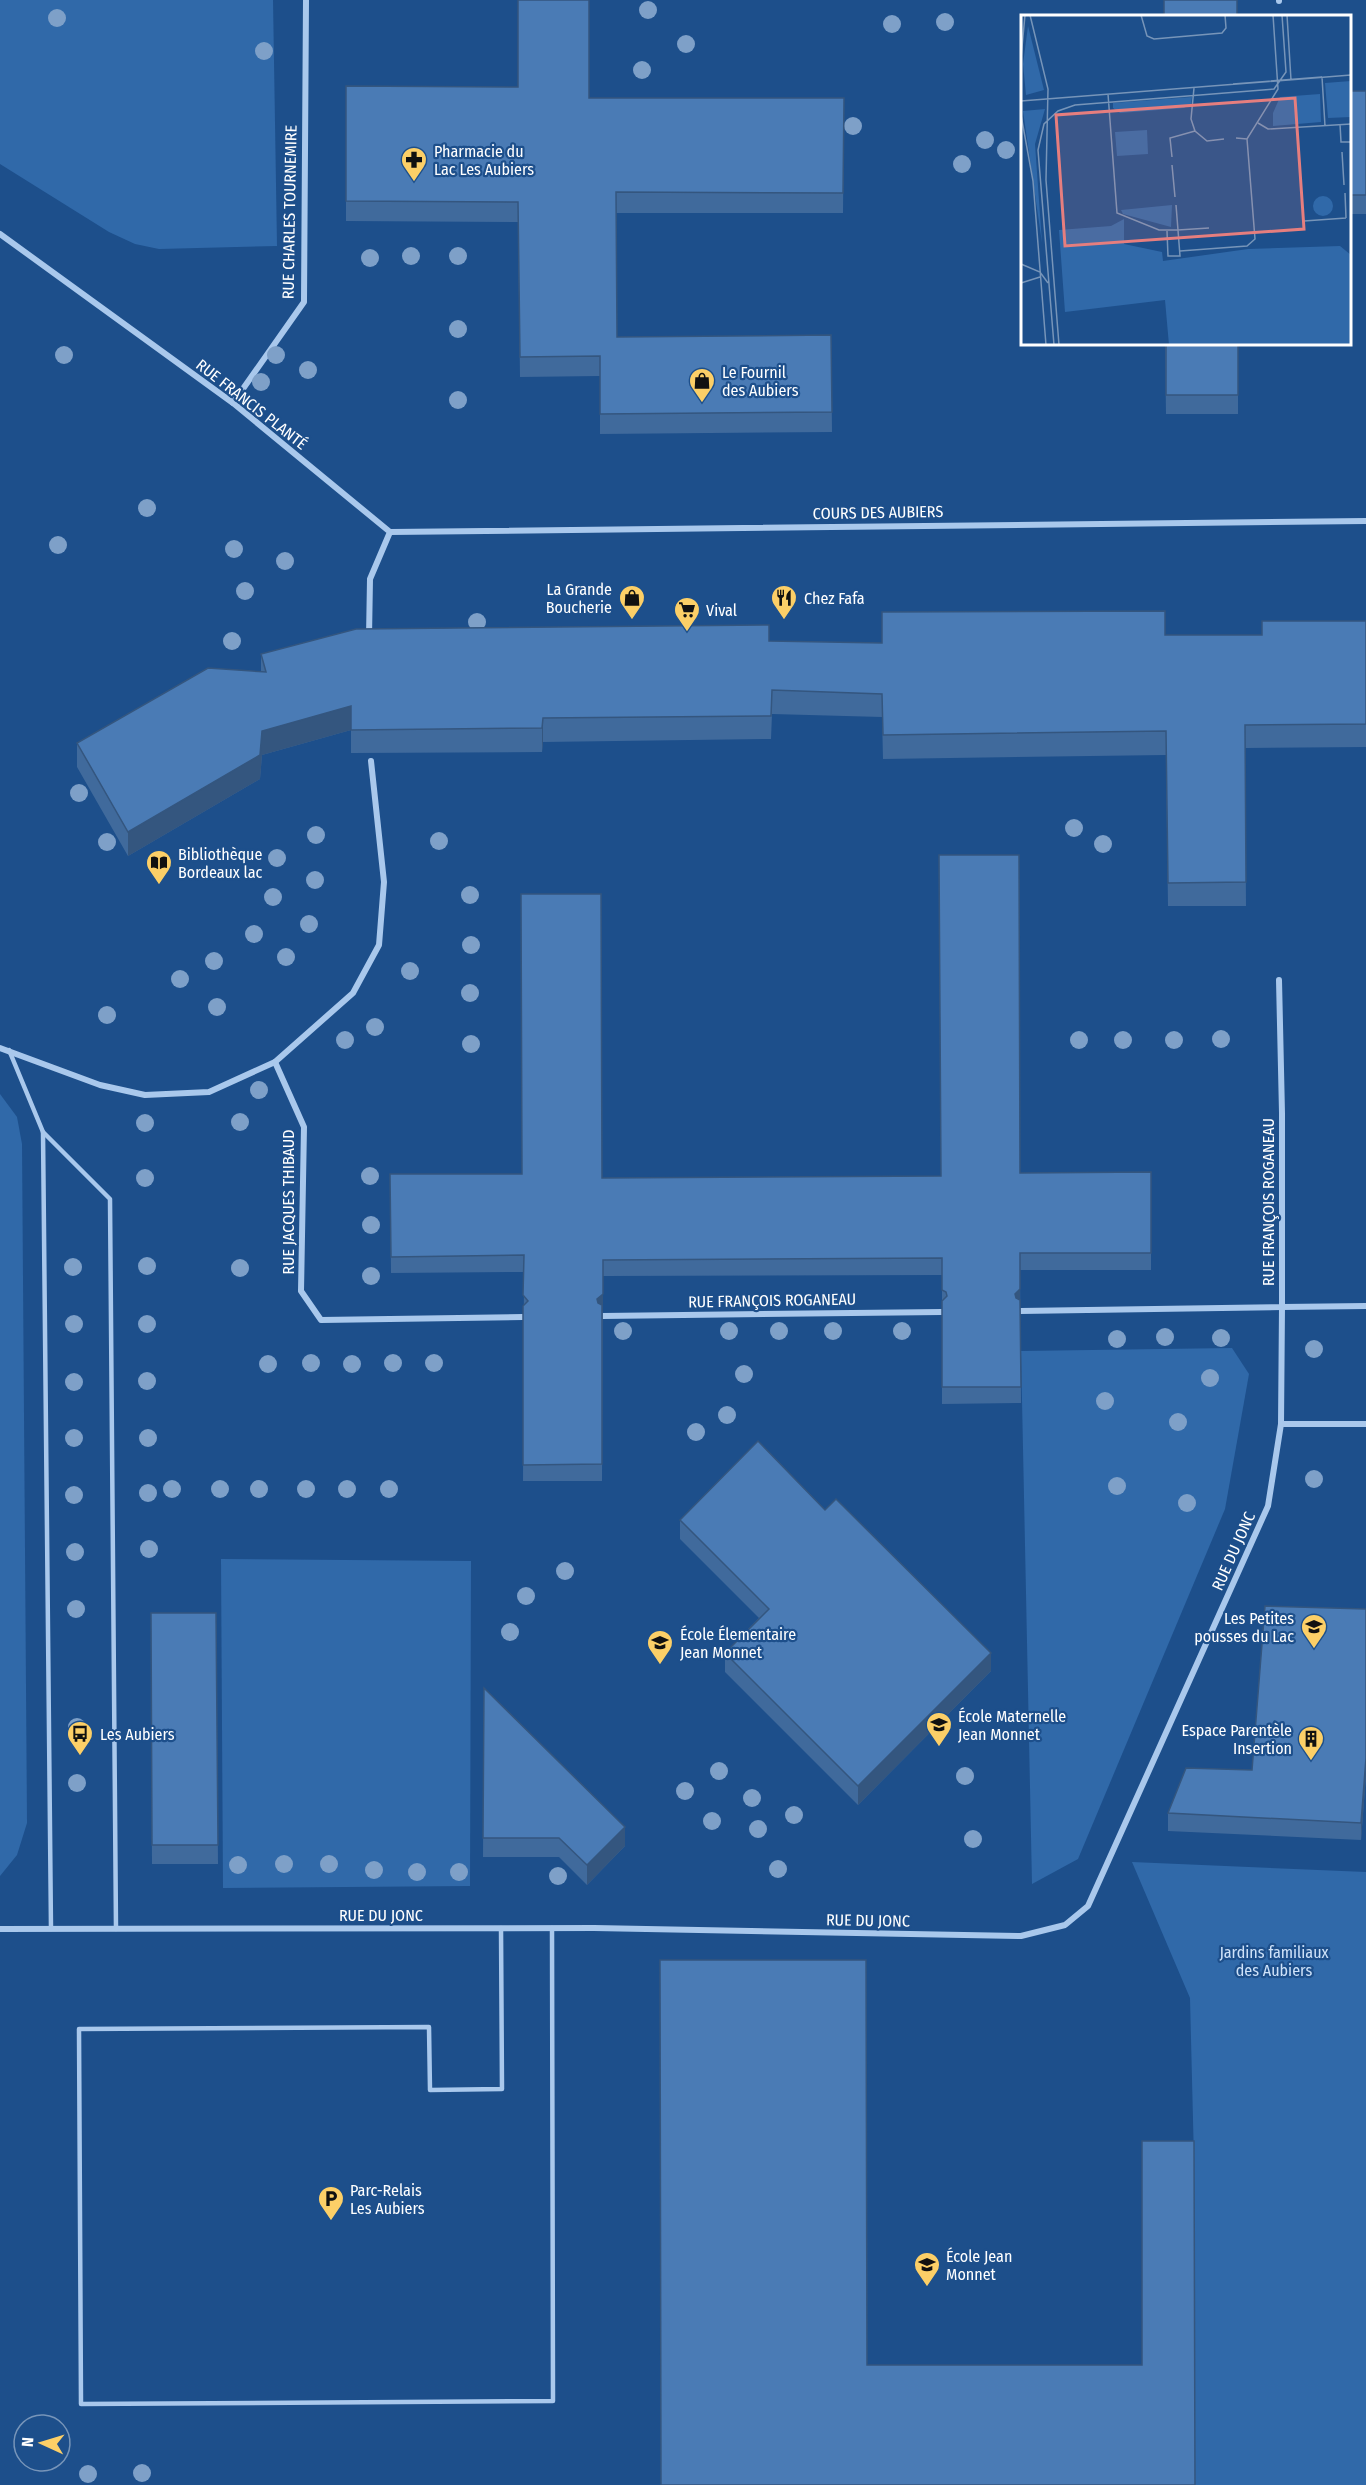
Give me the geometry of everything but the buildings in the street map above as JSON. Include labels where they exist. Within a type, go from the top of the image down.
[{"type":"street","name":"RUE CHARLES TOURNEMIRE","points":[[233,403],[304,302],[306,0]]},
{"type":"street","name":"RUE FRANCIS PLANTÉ","points":[[0,234],[233,403],[390,532]]},
{"type":"street","name":"COURS DES AUBIERS","points":[[390,532],[1366,521]]},
{"type":"street","points":[[369,644],[370,579],[390,532]]},
{"type":"street","points":[[0,1048],[100,1084],[145,1095],[209,1092],[275,1062],[353,993],[379,945],[384,882],[371,761]]},
{"type":"street","name":"RUE FRANÇOIS ROGANEAU","points":[[1020,1311],[1281,1307],[1282,1113],[1279,980]]},
{"type":"street","name":"RUE JACQUES THIBAUD","points":[[275,1062],[304,1127],[301,1291],[321,1320],[523,1317]]},
{"type":"street","points":[[1281,1307],[1366,1306]]},
{"type":"street","name":"RUE DU JONC","points":[[0,1929],[552,1928],[1021,1936],[1065,1924],[1088,1906],[1268,1506],[1281,1424],[1281,1307]]},
{"type":"street","name":"RUE FRANÇOIS ROGANEAU","points":[[602,1316],[942,1312]]},
{"type":"street","points":[[1281,1424],[1366,1424]]},
{"type":"lane","points":[[9,1050],[43,1132],[51,1929]]},
{"type":"lane","points":[[43,1132],[110,1199],[116,1929]]},
{"type":"lane","points":[[501,1928],[502,2089],[430,2090],[429,2027],[79,2029],[81,2404],[553,2401],[552,1928]]},
{"type":"green space","points":[[0,0],[273,0],[277,246],[159,249],[135,244],[109,232],[0,164]]},
{"type":"green space","points":[[0,1094],[17,1117],[22,1144],[27,1823],[17,1855],[0,1876]]},
{"type":"green space","points":[[1232,1348],[1249,1374],[1225,1509],[1078,1859],[1032,1884],[1021,1351]]},
{"type":"green space","points":[[221,1559],[471,1561],[470,1886],[223,1888]]},
{"type":"green space","name":"Jardins familiaux des Aubiers","points":[[1132,1862],[1366,1872],[1366,2485],[1194,2485],[1194,2160],[1190,1998]]},
{"type":"place","name":"Pharmacie du Lac Les Aubiers","points":[[414,183]]},
{"type":"place","name":"Le Fournil des Aubiers","points":[[702,404]]},
{"type":"place","name":"La Grande Boucherie","points":[[632,621]]},
{"type":"place","name":"Chez Fafa","points":[[784,621]]},
{"type":"place","name":"Vival","points":[[687,633]]},
{"type":"place","name":"Bibliothèque Bordeaux lac","points":[[159,886]]},
{"type":"place","name":"Les Petites pousses du Lac","points":[[1314,1650]]},
{"type":"place","name":"École Élementaire Jean Monnet","points":[[660,1666]]},
{"type":"place","name":"École Maternelle Jean Monnet","points":[[939,1748]]},
{"type":"place","name":"Les Aubiers","points":[[80,1757]]},
{"type":"place","name":"Espace Parentèle Insertion","points":[[1311,1762]]},
{"type":"place","name":"Parc-Relais Les Aubiers","points":[[331,2222]]},
{"type":"place","name":"École Jean Monnet","points":[[927,2288]]}]
